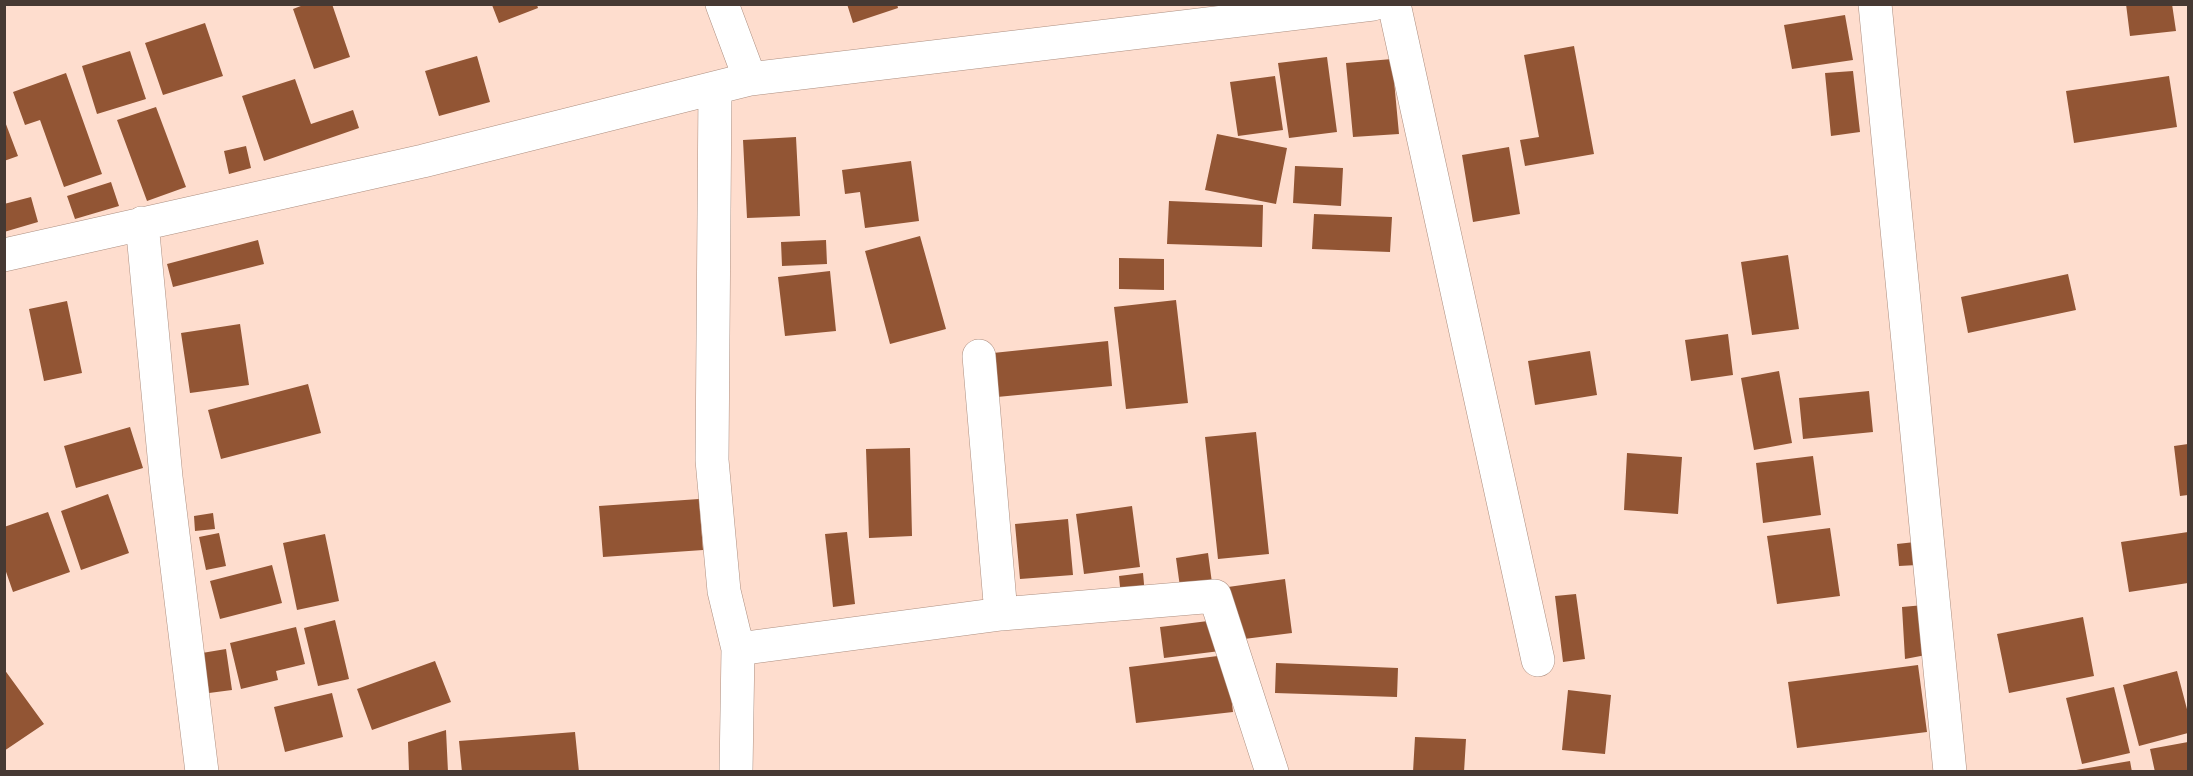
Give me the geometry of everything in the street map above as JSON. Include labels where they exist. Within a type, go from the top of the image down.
[{"type":"street","points":[[722,4],[750,79]]},
{"type":"street","points":[[4,255],[423,161],[750,79],[1372,4]]},
{"type":"street","points":[[1394,4],[1538,660]]},
{"type":"street","points":[[1875,4],[1950,771]]},
{"type":"street","points":[[715,89],[712,460],[724,591],[738,649],[736,771]]},
{"type":"street","points":[[142,223],[165,477],[202,771]]},
{"type":"street","points":[[979,356],[1001,614]]},
{"type":"street","points":[[738,649],[1001,614],[1215,596],[1272,771]]},
{"type":"building","points":[[306,4],[332,4],[350,57],[314,69],[293,9]]},
{"type":"building","points":[[847,4],[897,4],[898,8],[853,23]]},
{"type":"building","points":[[2126,4],[2172,4],[2176,31],[2130,36]]},
{"type":"building","points":[[492,5],[537,5],[538,8],[499,23]]},
{"type":"building","points":[[1845,15],[1853,60],[1792,69],[1784,25]]},
{"type":"building","points":[[205,23],[223,76],[163,95],[145,43]]},
{"type":"building","points":[[1574,46],[1594,154],[1525,166],[1520,140],[1539,137],[1524,55]]},
{"type":"building","points":[[130,51],[146,99],[97,114],[82,66]]},
{"type":"building","points":[[477,56],[490,102],[439,116],[425,71]]},
{"type":"building","points":[[1327,57],[1337,132],[1289,138],[1278,63]]},
{"type":"building","points":[[1392,59],[1399,134],[1353,137],[1346,63]]},
{"type":"building","points":[[1853,71],[1860,132],[1831,136],[1825,73]]},
{"type":"building","points":[[66,73],[102,174],[64,187],[40,120],[25,125],[13,92]]},
{"type":"building","points":[[1275,76],[1283,130],[1238,136],[1230,82]]},
{"type":"building","points":[[2169,76],[2177,127],[2074,143],[2066,91]]},
{"type":"building","points":[[295,79],[311,124],[353,110],[359,128],[264,161],[242,96]]},
{"type":"building","points":[[156,107],[186,187],[147,201],[117,120]]},
{"type":"building","points":[[4,119],[18,156],[4,161]]},
{"type":"building","points":[[1217,134],[1287,148],[1276,204],[1205,190]]},
{"type":"building","points":[[796,137],[800,216],[747,218],[743,140]]},
{"type":"building","points":[[246,146],[251,168],[229,174],[224,151]]},
{"type":"building","points":[[1509,147],[1520,214],[1473,222],[1462,155]]},
{"type":"building","points":[[911,161],[919,221],[865,228],[860,192],[845,194],[842,170]]},
{"type":"building","points":[[1295,166],[1343,168],[1341,206],[1293,203]]},
{"type":"building","points":[[111,182],[119,206],[75,219],[67,196]]},
{"type":"building","points":[[31,197],[38,222],[4,232],[4,204]]},
{"type":"building","points":[[1169,201],[1263,205],[1262,247],[1167,244]]},
{"type":"building","points":[[1314,214],[1392,217],[1390,252],[1312,249]]},
{"type":"building","points":[[920,236],[946,329],[890,344],[865,251]]},
{"type":"building","points":[[258,240],[264,264],[173,287],[167,264]]},
{"type":"building","points":[[826,240],[827,264],[782,266],[781,242]]},
{"type":"building","points":[[1788,255],[1799,329],[1752,335],[1741,262]]},
{"type":"building","points":[[1119,258],[1164,259],[1164,290],[1119,289]]},
{"type":"building","points":[[830,271],[836,331],[785,336],[778,277]]},
{"type":"building","points":[[2068,274],[2076,310],[1968,333],[1961,297]]},
{"type":"building","points":[[1176,300],[1188,403],[1126,409],[1114,307]]},
{"type":"building","points":[[67,301],[82,373],[44,381],[29,309]]},
{"type":"building","points":[[240,324],[249,385],[190,393],[181,333]]},
{"type":"building","points":[[1728,334],[1733,375],[1691,381],[1685,340]]},
{"type":"building","points":[[1108,341],[1112,386],[997,397],[993,353]]},
{"type":"building","points":[[1590,351],[1597,395],[1535,405],[1528,361]]},
{"type":"building","points":[[1779,371],[1792,443],[1754,450],[1741,378]]},
{"type":"building","points":[[308,384],[321,433],[221,459],[208,410]]},
{"type":"building","points":[[1869,391],[1873,432],[1803,439],[1799,398]]},
{"type":"building","points":[[130,427],[143,468],[76,488],[64,446]]},
{"type":"building","points":[[1256,432],[1269,554],[1218,559],[1205,437]]},
{"type":"building","points":[[2188,444],[2188,495],[2180,496],[2174,446]]},
{"type":"building","points":[[910,448],[912,536],[869,538],[866,449]]},
{"type":"building","points":[[1627,453],[1682,457],[1678,514],[1624,510]]},
{"type":"building","points":[[1813,456],[1821,515],[1763,523],[1756,463]]},
{"type":"building","points":[[108,494],[129,553],[81,570],[61,511]]},
{"type":"building","points":[[699,499],[703,550],[603,557],[599,506]]},
{"type":"building","points":[[1132,506],[1140,567],[1084,574],[1076,514]]},
{"type":"building","points":[[48,512],[70,572],[13,592],[4,566],[4,527]]},
{"type":"building","points":[[213,513],[215,529],[195,531],[194,516]]},
{"type":"building","points":[[1068,519],[1073,575],[1020,579],[1015,524]]},
{"type":"building","points":[[1830,528],[1840,596],[1777,604],[1767,536]]},
{"type":"building","points":[[847,532],[855,604],[833,607],[825,534]]},
{"type":"building","points":[[2188,532],[2188,583],[2129,592],[2121,542]]},
{"type":"building","points":[[219,533],[226,566],[206,570],[199,537]]},
{"type":"building","points":[[325,534],[339,601],[297,610],[283,543]]},
{"type":"building","points":[[1915,542],[1917,565],[1899,566],[1897,544]]},
{"type":"building","points":[[1208,553],[1212,583],[1180,587],[1176,558]]},
{"type":"building","points":[[272,565],[282,603],[220,619],[210,581]]},
{"type":"building","points":[[1143,573],[1145,595],[1121,597],[1119,576]]},
{"type":"building","points":[[1285,579],[1292,633],[1236,640],[1228,587]]},
{"type":"building","points":[[1576,594],[1585,659],[1563,662],[1555,596]]},
{"type":"building","points":[[1924,605],[1926,655],[1905,659],[1902,607]]},
{"type":"building","points":[[2083,617],[2094,676],[2009,693],[1997,634]]},
{"type":"building","points":[[335,620],[349,679],[318,686],[304,628]]},
{"type":"building","points":[[1216,620],[1220,651],[1164,658],[1160,627]]},
{"type":"building","points":[[296,627],[305,664],[276,671],[278,680],[241,689],[230,643]]},
{"type":"building","points":[[226,649],[232,690],[209,693],[202,653]]},
{"type":"building","points":[[1226,655],[1233,712],[1136,723],[1129,667]]},
{"type":"building","points":[[435,661],[451,702],[372,730],[357,689]]},
{"type":"building","points":[[1276,663],[1398,668],[1397,697],[1275,693]]},
{"type":"building","points":[[1918,665],[1927,732],[1797,748],[1788,682]]},
{"type":"building","points":[[4,669],[44,724],[4,751]]},
{"type":"building","points":[[2177,671],[2188,713],[2188,733],[2139,746],[2123,685]]},
{"type":"building","points":[[2114,687],[2130,753],[2082,764],[2066,698]]},
{"type":"building","points":[[1568,690],[1611,695],[1605,754],[1562,750]]},
{"type":"building","points":[[332,693],[343,737],[285,752],[274,707]]},
{"type":"building","points":[[446,730],[448,772],[409,772],[408,742]]},
{"type":"building","points":[[575,732],[579,772],[462,772],[459,741]]},
{"type":"building","points":[[1415,737],[1466,739],[1464,772],[1413,772]]},
{"type":"building","points":[[2188,742],[2188,772],[2155,772],[2150,749]]},
{"type":"building","points":[[2130,761],[2132,772],[2076,772],[2076,770]]}]
